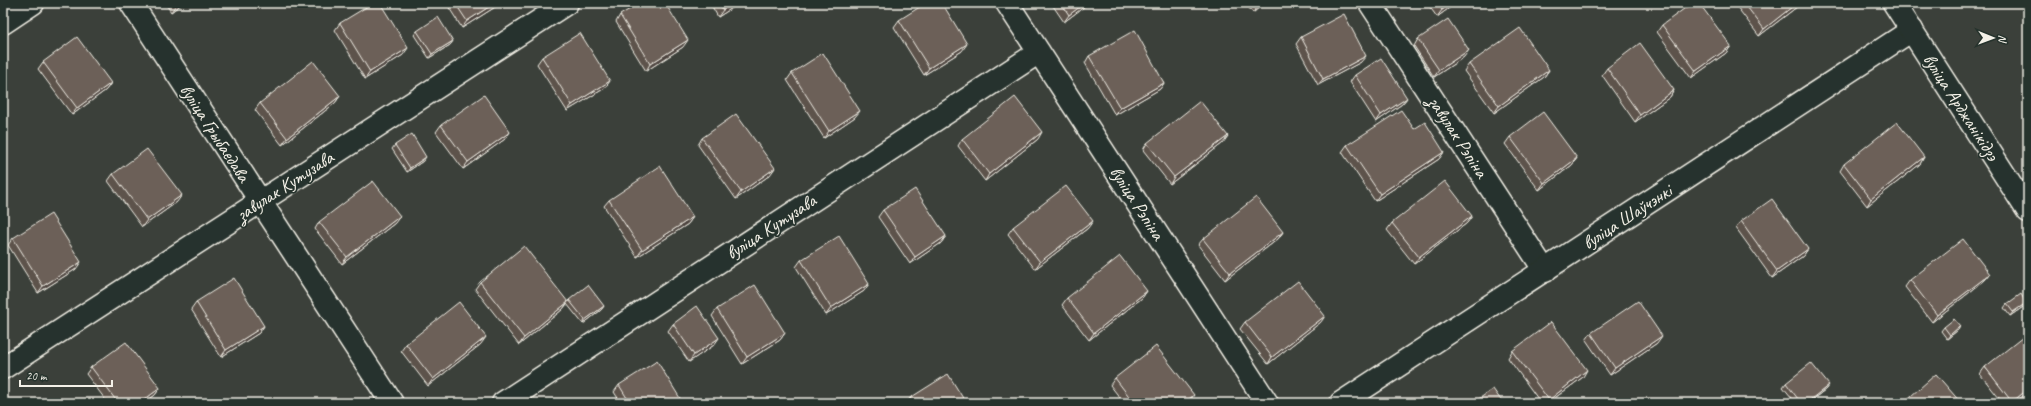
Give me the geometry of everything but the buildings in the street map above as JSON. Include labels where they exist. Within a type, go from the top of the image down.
[{"type":"street","points":[[3,23],[33,3]]},
{"type":"street","name":"вуліца Грыбаедава","points":[[131,3],[392,403]]},
{"type":"street","name":"завулак Кутузава","points":[[3,368],[567,3]]},
{"type":"street","name":"вуліца Рэпіна","points":[[1007,3],[1267,403]]},
{"type":"street","name":"завулак Рэпіна","points":[[1370,3],[1545,271]]},
{"type":"street","name":"вуліца Арджанікідзэ","points":[[1894,3],[2026,202]]},
{"type":"street","name":"вуліца Шаўчэнкі","points":[[1341,403],[1912,30]]},
{"type":"street","name":"вуліца Кутузава","points":[[503,403],[1039,52]]}]
